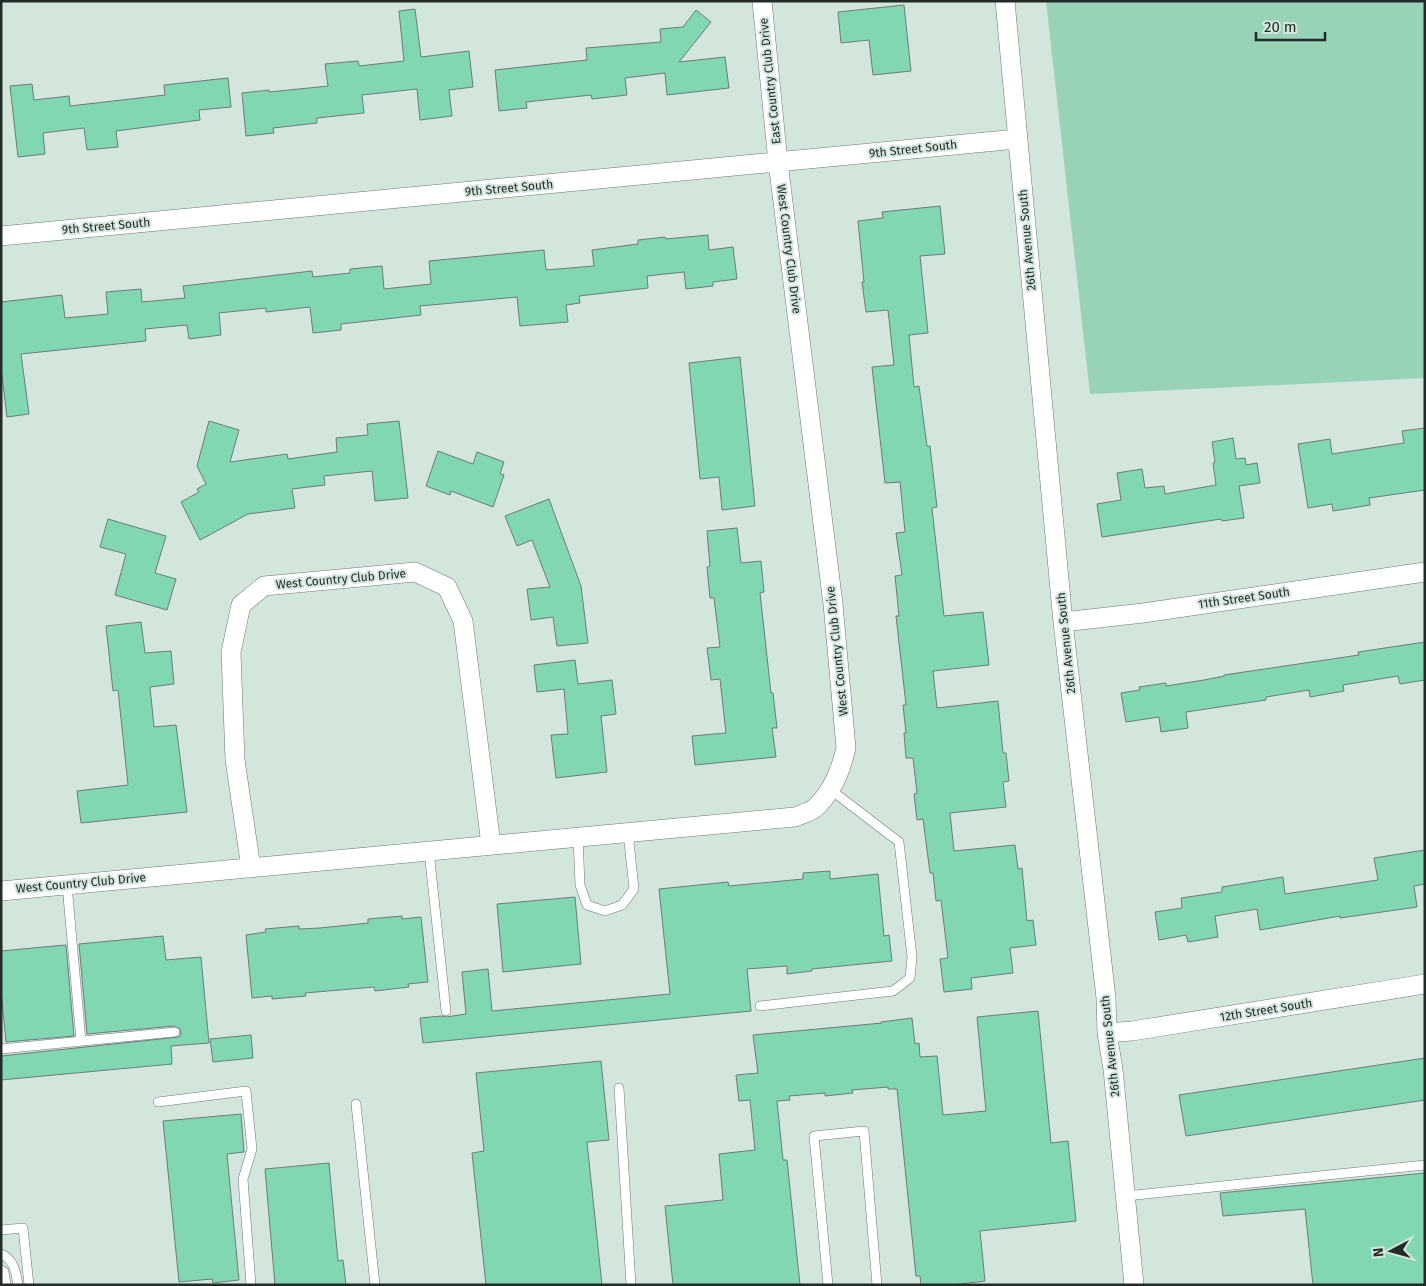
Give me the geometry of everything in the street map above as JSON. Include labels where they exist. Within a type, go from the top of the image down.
[{"type":"street","name":"East Country Club Drive","points":[[762,1],[778,162]]},
{"type":"street","name":"26th Avenue South","points":[[1005,1],[1063,622],[1106,998],[1107,1033],[1113,1069],[1134,1285]]},
{"type":"street","name":"9th Street South","points":[[1,236],[1018,139]]},
{"type":"street","name":"West Country Club Drive","points":[[1,891],[795,817],[815,808],[831,790],[841,770],[846,748],[833,604],[778,162]]},
{"type":"street","name":"West Country Club Drive","points":[[251,868],[235,760],[231,652],[241,605],[264,586],[415,572],[447,587],[463,621],[491,845]]},
{"type":"street","name":"11th Street South","points":[[1063,622],[1143,613],[1425,572]]},
{"type":"street","name":"12th Street South","points":[[1107,1033],[1132,1031],[1425,984]]},
{"type":"lane","points":[[760,1006],[893,991],[910,978],[912,957],[900,842],[831,790]]},
{"type":"lane","points":[[578,837],[580,885],[587,905],[605,911],[622,905],[634,888],[628,832]]},
{"type":"lane","points":[[429,851],[446,1011]]},
{"type":"lane","points":[[66,885],[82,1041]]},
{"type":"lane","points":[[1,1049],[174,1032]]},
{"type":"lane","points":[[619,1088],[631,1285]]},
{"type":"lane","points":[[158,1102],[246,1091],[252,1149],[243,1179],[251,1285]]},
{"type":"lane","points":[[356,1104],[375,1285]]},
{"type":"lane","points":[[828,1285],[814,1136],[864,1132],[877,1285]]},
{"type":"lane","points":[[1126,1196],[1425,1165]]},
{"type":"lane","points":[[1,1230],[23,1228],[29,1285]]},
{"type":"lane","points":[[1,1254],[6,1256],[16,1270],[18,1285]]},
{"type":"lane","points":[[1,1270],[4,1272],[6,1285]]},
{"type":"green space","points":[[1046,1],[1425,1],[1425,378],[1090,394]]},
{"type":"building","points":[[904,5],[911,71],[873,75],[869,40],[841,43],[838,12]]},
{"type":"building","points":[[415,9],[421,57],[469,51],[473,87],[449,90],[452,116],[420,120],[417,89],[362,95],[364,113],[317,118],[317,123],[273,128],[274,133],[246,136],[242,93],[328,86],[325,64],[358,61],[359,66],[404,61],[399,11]]},
{"type":"building","points":[[696,10],[711,22],[679,62],[725,57],[729,88],[667,95],[665,73],[625,78],[627,95],[592,99],[591,95],[526,102],[527,108],[499,111],[495,70],[587,60],[586,48],[661,42],[660,29],[683,27]]},
{"type":"building","points":[[228,78],[231,107],[199,110],[200,120],[116,131],[118,147],[87,150],[84,128],[43,133],[45,154],[18,157],[10,86],[32,84],[34,100],[69,96],[70,106],[165,95],[164,85]]},
{"type":"building","points":[[940,206],[945,254],[920,256],[928,333],[909,335],[914,387],[919,386],[927,446],[930,446],[937,507],[932,508],[944,616],[983,612],[989,665],[933,671],[937,708],[998,701],[1003,753],[1006,753],[1009,781],[1003,782],[1006,807],[950,813],[954,851],[1015,845],[1018,869],[1022,868],[1027,921],[1033,920],[1036,945],[1010,948],[1013,973],[971,978],[972,989],[944,992],[940,959],[948,958],[941,900],[936,901],[933,873],[930,873],[923,819],[917,820],[914,794],[917,793],[913,758],[906,758],[903,705],[906,705],[896,616],[899,616],[895,576],[902,575],[896,533],[905,532],[900,482],[885,483],[872,367],[894,365],[888,310],[866,312],[858,221],[883,218],[882,212]]},
{"type":"building","points":[[708,235],[709,250],[733,247],[737,279],[713,282],[713,286],[686,289],[684,272],[647,276],[648,288],[579,296],[580,303],[566,305],[568,322],[520,326],[517,297],[420,306],[421,315],[341,324],[341,330],[313,333],[310,307],[266,312],[266,308],[219,313],[221,335],[189,339],[187,325],[145,329],[146,341],[21,354],[29,414],[7,417],[1,368],[1,302],[62,295],[65,318],[108,314],[106,292],[141,289],[142,302],[185,298],[183,286],[312,271],[313,277],[350,273],[350,269],[382,266],[384,289],[431,284],[429,261],[544,250],[546,270],[594,266],[592,250],[638,244],[638,240]]},
{"type":"building","points":[[740,357],[755,506],[722,510],[719,477],[700,479],[689,363]]},
{"type":"building","points":[[209,421],[239,430],[230,462],[287,454],[288,459],[337,452],[336,438],[368,435],[367,424],[399,421],[408,498],[375,501],[372,471],[324,476],[325,485],[292,489],[295,508],[248,514],[200,540],[181,502],[199,492],[197,489],[206,484],[197,466]]},
{"type":"building","points":[[1425,428],[1425,490],[1369,498],[1370,505],[1333,511],[1332,504],[1308,508],[1298,444],[1330,439],[1332,454],[1404,443],[1402,431]]},
{"type":"building","points":[[1233,438],[1236,459],[1245,458],[1246,465],[1257,463],[1260,483],[1239,486],[1244,518],[1222,521],[1221,519],[1102,537],[1097,504],[1121,500],[1117,473],[1142,469],[1145,488],[1164,486],[1165,494],[1216,485],[1212,442]]},
{"type":"building","points":[[438,451],[473,464],[477,452],[504,462],[500,474],[504,475],[493,507],[451,491],[450,495],[426,486]]},
{"type":"building","points":[[549,499],[581,586],[588,643],[557,646],[553,617],[531,620],[527,589],[550,587],[532,540],[517,546],[505,516]]},
{"type":"building","points":[[108,519],[166,536],[155,573],[176,579],[167,610],[115,595],[126,554],[100,547]]},
{"type":"building","points":[[737,528],[741,563],[761,561],[764,592],[760,593],[771,693],[773,693],[777,728],[772,728],[776,757],[695,765],[692,736],[726,733],[720,679],[711,680],[707,648],[720,647],[714,598],[710,598],[707,567],[710,566],[707,531]]},
{"type":"building","points":[[141,622],[145,653],[171,651],[174,684],[150,687],[154,727],[176,725],[187,812],[81,823],[77,791],[128,785],[118,690],[113,691],[106,626]]},
{"type":"building","points":[[1425,642],[1425,680],[1400,684],[1398,676],[1343,685],[1344,691],[1310,697],[1309,690],[1266,697],[1266,700],[1186,712],[1188,728],[1161,732],[1159,717],[1126,722],[1121,693],[1140,690],[1139,687],[1166,683],[1166,686],[1224,675],[1359,655],[1358,652]]},
{"type":"building","points":[[575,660],[578,684],[612,680],[616,714],[601,716],[607,772],[556,778],[551,735],[568,734],[564,689],[537,692],[534,665]]},
{"type":"building","points":[[1425,850],[1425,884],[1414,886],[1417,907],[1340,918],[1340,916],[1260,930],[1257,909],[1215,916],[1218,937],[1188,942],[1186,935],[1159,940],[1155,912],[1182,908],[1181,898],[1222,892],[1222,887],[1283,877],[1285,894],[1378,880],[1374,858]]},
{"type":"building","points":[[830,871],[830,879],[878,874],[884,936],[889,935],[892,961],[812,969],[812,971],[787,974],[787,966],[747,969],[751,1011],[423,1043],[420,1018],[466,1014],[462,972],[488,969],[492,1011],[670,994],[659,889],[728,882],[729,886],[803,879],[803,873]]},
{"type":"building","points":[[575,897],[581,964],[503,972],[497,904]]},
{"type":"building","points":[[402,916],[402,919],[421,917],[428,982],[408,984],[409,987],[375,991],[374,987],[305,993],[306,996],[272,999],[272,996],[252,998],[246,935],[266,932],[265,929],[299,926],[299,929],[320,928],[368,923],[368,919]]},
{"type":"building","points":[[163,936],[166,960],[201,957],[209,1043],[171,1046],[172,1064],[1,1080],[1,1056],[179,1037],[181,1034],[180,1029],[174,1026],[87,1034],[79,944]]},
{"type":"building","points":[[66,945],[74,1036],[6,1042],[1,991],[1,951]]},
{"type":"building","points":[[1038,1011],[1051,1143],[1068,1141],[1076,1221],[980,1231],[985,1281],[952,1285],[921,1285],[920,1276],[916,1276],[897,1089],[888,1089],[888,1087],[852,1090],[853,1093],[825,1096],[825,1093],[789,1096],[790,1100],[777,1101],[783,1160],[787,1160],[800,1285],[673,1285],[665,1206],[723,1200],[719,1154],[755,1150],[750,1100],[739,1101],[736,1075],[758,1073],[753,1035],[882,1023],[912,1018],[915,1044],[919,1043],[920,1057],[937,1056],[943,1115],[986,1111],[977,1017]]},
{"type":"building","points":[[251,1035],[253,1058],[213,1062],[210,1039]]},
{"type":"building","points":[[1425,1058],[1425,1100],[1186,1136],[1179,1095]]},
{"type":"building","points":[[601,1061],[609,1140],[587,1142],[602,1285],[486,1285],[472,1153],[484,1151],[476,1073]]},
{"type":"building","points":[[241,1114],[244,1152],[227,1154],[239,1280],[213,1283],[212,1279],[179,1282],[163,1121]]},
{"type":"building","points":[[329,1163],[338,1261],[343,1260],[346,1285],[275,1285],[265,1169]]},
{"type":"building","points":[[1425,1173],[1425,1285],[1313,1285],[1305,1209],[1223,1216],[1220,1193]]}]
